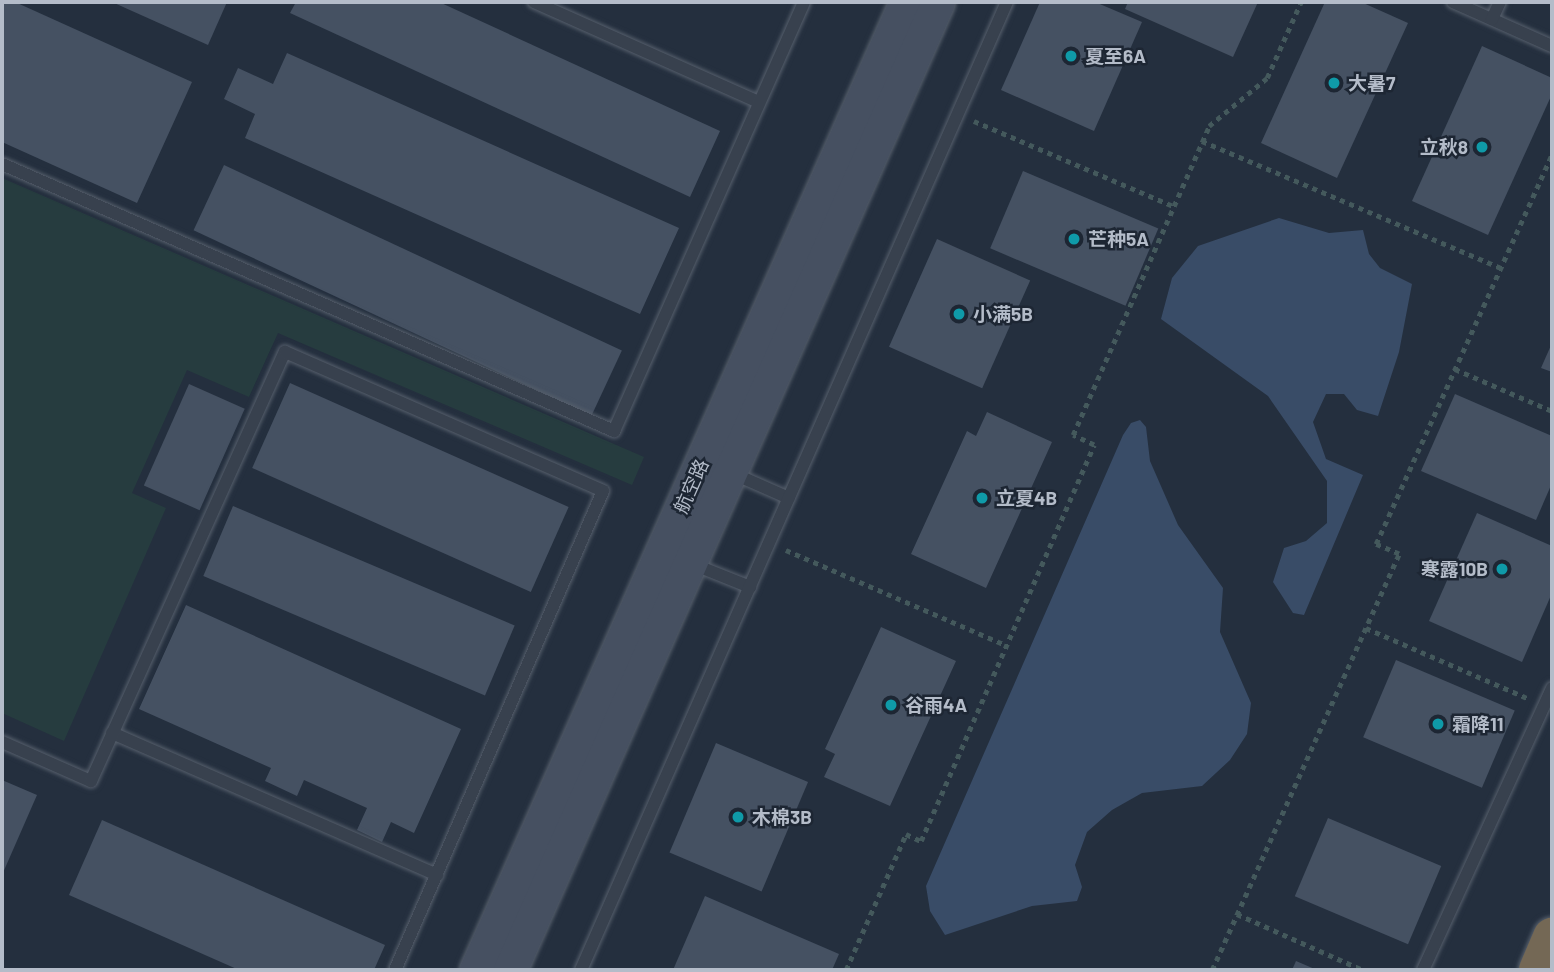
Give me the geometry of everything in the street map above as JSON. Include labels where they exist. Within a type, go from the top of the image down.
[{"type":"highway","points":[[1538,970],[1552,937]]},
{"type":"street","name":"航空路","points":[[476,970],[906,2]]},
{"type":"street","name":"航空路","points":[[510,970],[938,2]]},
{"type":"lane","points":[[534,2],[759,102]]},
{"type":"lane","points":[[2,164],[614,431],[804,2]]},
{"type":"lane","points":[[581,970],[1007,2]]},
{"type":"lane","points":[[1453,2],[1552,46]]},
{"type":"lane","points":[[1492,19],[1500,2]]},
{"type":"lane","points":[[2,742],[91,781],[285,352],[603,491],[396,970]]},
{"type":"lane","points":[[730,473],[789,498]]},
{"type":"lane","points":[[690,563],[750,587]]},
{"type":"lane","points":[[1423,970],[1552,688]]},
{"type":"lane","points":[[113,733],[438,875]]},
{"type":"path","points":[[846,970],[906,834],[920,841],[1094,445],[1073,435],[1209,126],[1267,78],[1301,2]]},
{"type":"path","points":[[958,114],[1173,206]]},
{"type":"path","points":[[1202,141],[1501,268]]},
{"type":"path","points":[[1212,970],[1399,554],[1376,544],[1552,154]]},
{"type":"path","points":[[1455,369],[1552,411]]},
{"type":"path","points":[[769,542],[1006,645]]},
{"type":"path","points":[[1366,628],[1544,706]]},
{"type":"path","points":[[1237,914],[1363,970]]},
{"type":"green space","points":[[2,178],[644,457],[632,485],[278,333],[249,397],[187,370],[132,493],[166,508],[64,741],[2,713]]},
{"type":"water","points":[[1279,218],[1329,233],[1363,230],[1369,254],[1380,268],[1412,284],[1399,352],[1378,416],[1357,410],[1344,394],[1326,394],[1313,422],[1326,459],[1363,475],[1304,615],[1293,613],[1273,582],[1284,548],[1306,541],[1327,523],[1327,481],[1268,396],[1161,319],[1172,278],[1198,246]]},
{"type":"water","points":[[1140,420],[1146,427],[1150,461],[1178,525],[1223,588],[1220,632],[1251,703],[1247,734],[1230,760],[1202,786],[1142,793],[1112,810],[1087,832],[1075,865],[1082,887],[1077,901],[1032,906],[945,935],[930,911],[926,886],[1123,435],[1131,423]]},
{"type":"building","points":[[2,2],[15,2],[192,82],[137,203],[2,142]]},
{"type":"building","points":[[112,2],[227,2],[208,45]]},
{"type":"building","points":[[296,2],[439,2],[720,131],[690,197],[290,13]]},
{"type":"building","name":"夏至6A","points":[[1040,2],[1095,2],[1142,22],[1094,131],[1001,90]]},
{"type":"building","points":[[1128,2],[1258,2],[1233,57],[1125,9]]},
{"type":"building","name":"大暑7","points":[[1325,2],[1361,2],[1408,23],[1337,178],[1261,143]]},
{"type":"building","name":"立秋8","points":[[1482,46],[1552,78],[1552,94],[1488,235],[1412,201]]},
{"type":"building","points":[[287,53],[679,228],[640,314],[245,138],[255,114],[224,99],[238,68],[273,84]]},
{"type":"building","points":[[224,165],[622,351],[591,416],[194,230]]},
{"type":"building","name":"芒种5A","points":[[1023,171],[1158,228],[1125,306],[990,248]]},
{"type":"building","name":"小满5B","points":[[937,239],[1030,280],[982,388],[889,347]]},
{"type":"building","points":[[1552,343],[1552,372],[1541,368]]},
{"type":"building","points":[[290,383],[569,507],[531,592],[252,468]]},
{"type":"building","points":[[189,384],[245,409],[200,510],[144,485]]},
{"type":"building","points":[[1455,394],[1552,436],[1552,483],[1536,520],[1421,471]]},
{"type":"building","name":"立夏4B","points":[[987,412],[1052,442],[986,588],[911,554],[967,431],[976,436]]},
{"type":"building","points":[[233,506],[515,626],[485,696],[203,576]]},
{"type":"building","name":"寒露10B","points":[[1477,513],[1552,546],[1552,593],[1522,662],[1429,621]]},
{"type":"building","points":[[186,605],[461,729],[414,833],[391,822],[382,842],[357,830],[367,808],[304,780],[297,796],[265,781],[271,768],[139,709]]},
{"type":"building","name":"谷雨4A","points":[[881,627],[956,661],[890,806],[824,777],[835,754],[825,749]]},
{"type":"building","name":"霜降11","points":[[1396,660],[1515,710],[1482,788],[1363,737]]},
{"type":"building","name":"木棉3B","points":[[716,743],[808,782],[762,892],[670,853]]},
{"type":"building","points":[[2,780],[37,795],[2,875]]},
{"type":"building","points":[[1328,818],[1441,866],[1408,944],[1295,896]]},
{"type":"building","points":[[102,820],[385,945],[374,970],[239,970],[69,895]]},
{"type":"building","points":[[705,896],[839,954],[832,970],[673,970]]},
{"type":"building","points":[[1296,961],[1317,970],[1292,970]]},
{"type":"place","name":"夏至6A","points":[[1071,56]]},
{"type":"place","name":"大暑7","points":[[1334,83]]},
{"type":"place","name":"立秋8","points":[[1482,147]]},
{"type":"place","name":"芒种5A","points":[[1074,239]]},
{"type":"place","name":"小满5B","points":[[959,314]]},
{"type":"place","name":"立夏4B","points":[[982,498]]},
{"type":"place","name":"寒露10B","points":[[1502,569]]},
{"type":"place","name":"谷雨4A","points":[[891,705]]},
{"type":"place","name":"霜降11","points":[[1438,724]]},
{"type":"place","name":"木棉3B","points":[[738,817]]}]
